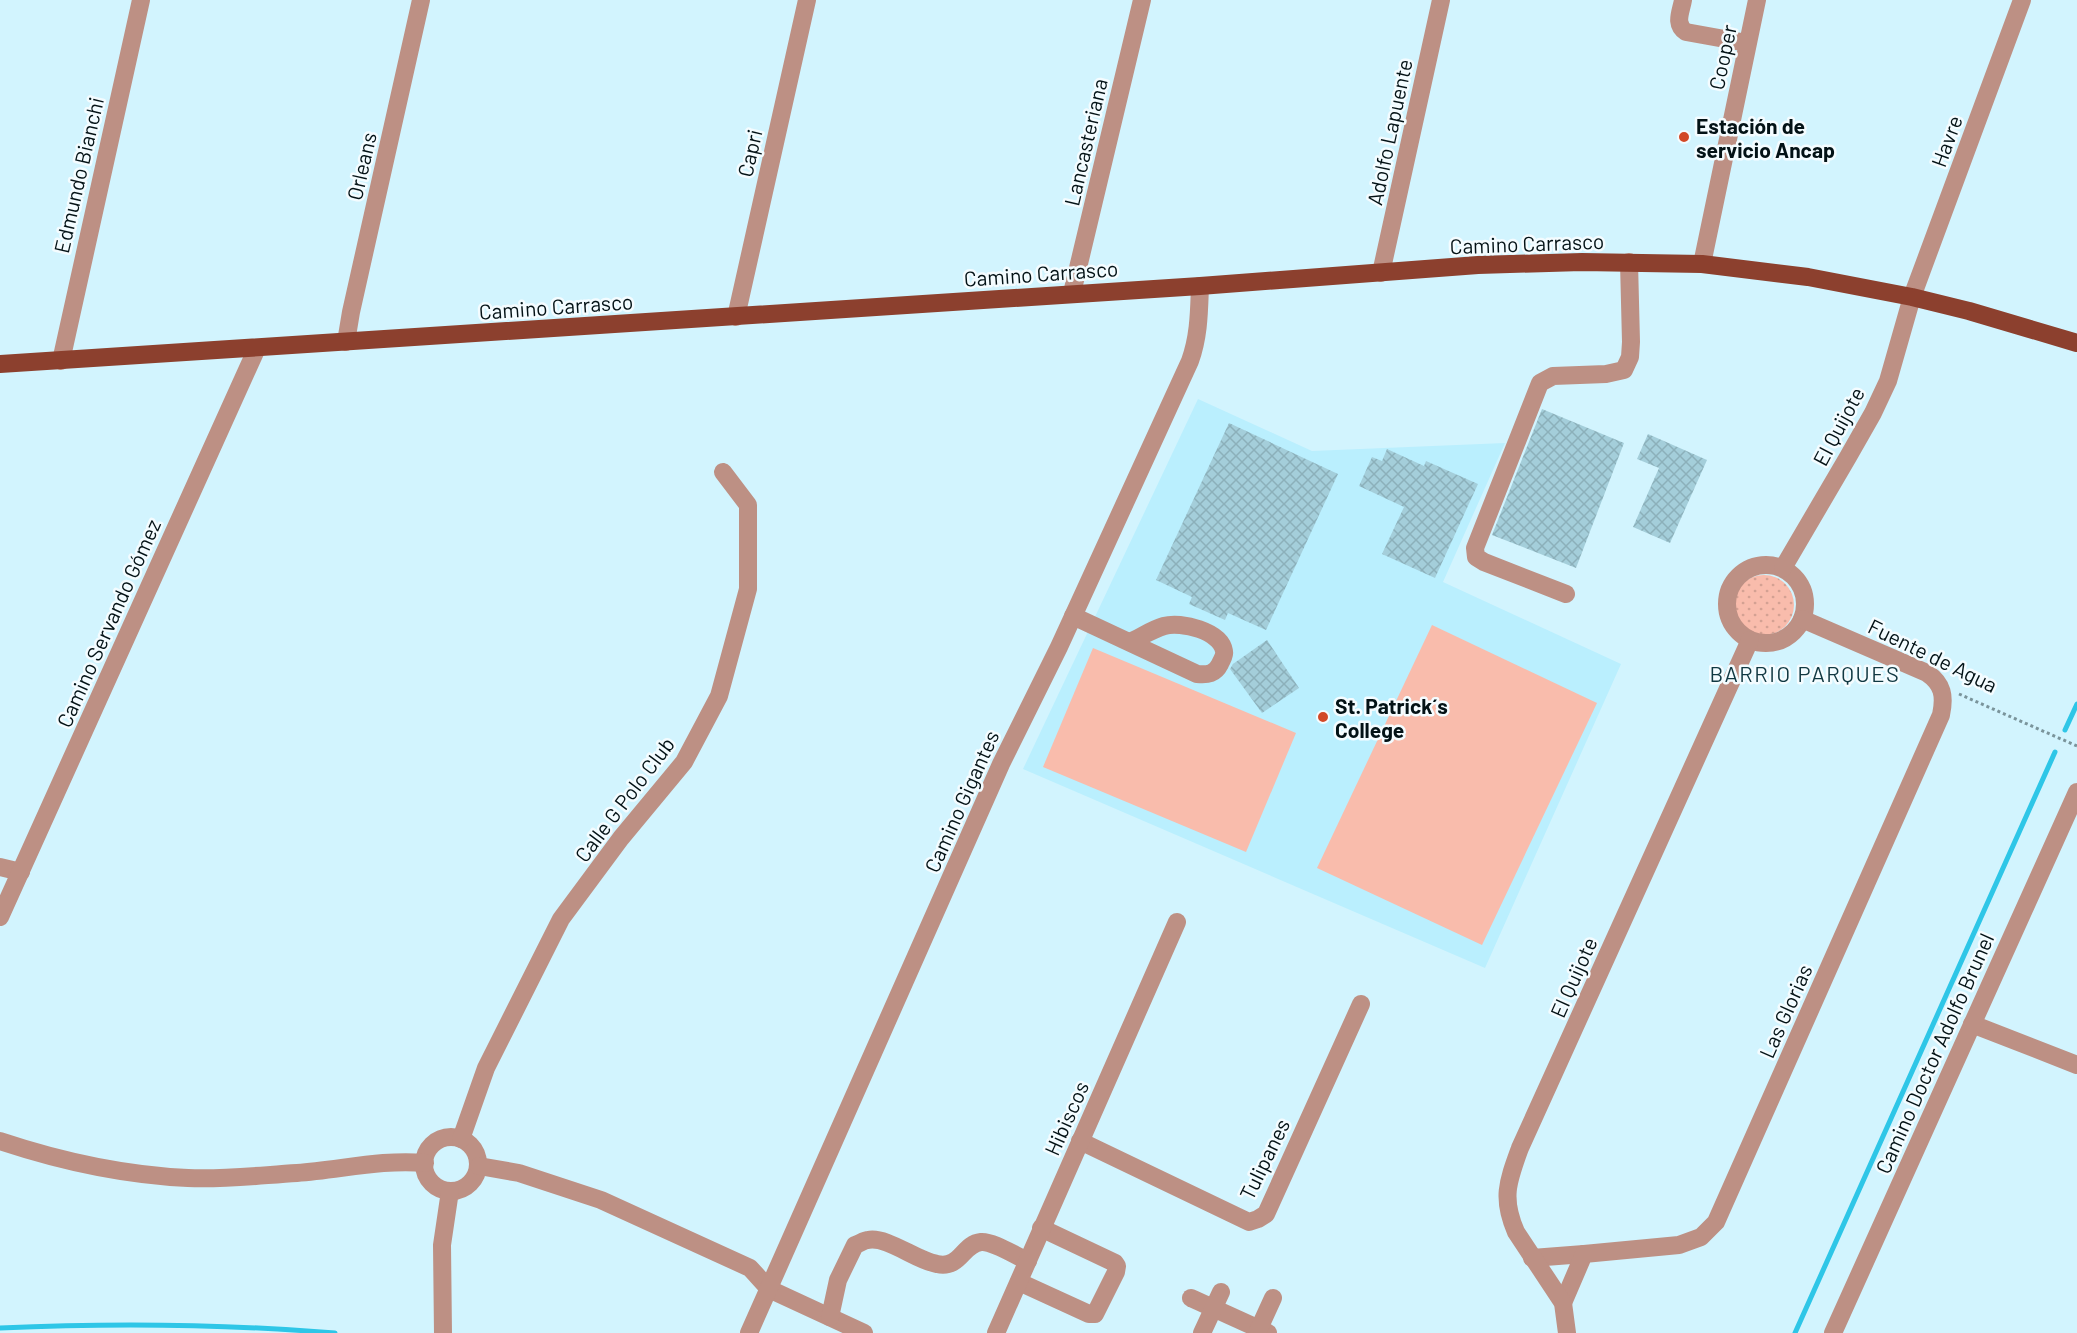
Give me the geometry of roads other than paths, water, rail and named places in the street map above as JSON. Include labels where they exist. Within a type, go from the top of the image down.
[{"type":"main road","name":"Camino Carrasco","points":[[0,364],[1200,286],[1478,265],[1629,262],[1702,264],[1808,277],[1970,311],[2077,343]]},
{"type":"street","name":"Edmundo Bianchi","points":[[61,361],[141,0]]},
{"type":"street","name":"Orleans","points":[[346,342],[421,0]]},
{"type":"street","name":"Capri","points":[[736,317],[807,0]]},
{"type":"street","name":"Lancasteriana","points":[[1072,294],[1142,0]]},
{"type":"street","name":"Adolfo Lapuente","points":[[1382,273],[1441,0]]},
{"type":"street","points":[[1683,0],[1678,24],[1680,28],[1686,32],[1747,43]]},
{"type":"street","name":"Havre","points":[[1912,297],[2022,0]]},
{"type":"street","name":"Cooper","points":[[1702,264],[1747,43],[1751,1]]},
{"type":"street","points":[[1566,594],[1484,562],[1476,557],[1475,548],[1540,383],[1553,376],[1606,374],[1624,370],[1630,357],[1631,342],[1629,262]]},
{"type":"street","name":"Camino Gigantes","points":[[749,1333],[1000,764],[1073,616],[1190,361],[1196,344],[1199,322],[1200,286]]},
{"type":"street","name":"El Quijote","points":[[1783,568],[1873,413],[1888,381],[1912,297]]},
{"type":"street","name":"Camino Servando Gómez","points":[[0,917],[257,348]]},
{"type":"street","name":"Calle G Polo Club","points":[[461,1139],[486,1068],[561,920],[621,838],[684,762],[719,696],[748,589],[748,505],[723,472]]},
{"type":"street","points":[[1761,565],[1783,568],[1794,576],[1801,586],[1805,597],[1802,619],[1797,628],[1786,637],[1773,642],[1750,640],[1734,626],[1728,614],[1726,601],[1730,588],[1737,576],[1748,568],[1761,565]]},
{"type":"street","points":[[1073,616],[1130,642]]},
{"type":"street","name":"Fuente de Agua","points":[[1802,619],[1927,673],[1937,680],[1942,689]]},
{"type":"street","name":"El Quijote","points":[[1567,1333],[1563,1303],[1532,1258],[1510,1220],[1507,1205],[1509,1180],[1520,1148],[1750,640]]},
{"type":"street","name":"Las Glorias","points":[[1532,1258],[1679,1245],[1701,1237],[1716,1221],[1941,715],[1942,689]]},
{"type":"street","name":"Camino Doctor Adolfo Brunel","points":[[1833,1333],[2077,792]]},
{"type":"street","points":[[0,867],[21,872]]},
{"type":"street","name":"Hibiscos","points":[[996,1333],[1178,922]]},
{"type":"street","name":"Tulipanes","points":[[1080,1141],[1249,1222],[1258,1220],[1266,1214],[1361,1004]]},
{"type":"street","points":[[1972,1024],[2077,1065]]},
{"type":"street","points":[[453,1137],[461,1139],[474,1150],[478,1166],[473,1181],[466,1187],[450,1191],[442,1190],[429,1179],[424,1163],[430,1148],[436,1142],[453,1137]]},
{"type":"street","points":[[0,1141],[33,1152],[127,1172],[189,1178],[300,1173],[384,1162],[424,1163]]},
{"type":"street","points":[[478,1166],[519,1173],[601,1200],[750,1268],[769,1289],[864,1333]]},
{"type":"street","points":[[443,1333],[442,1245],[450,1191]]},
{"type":"street","points":[[1019,1282],[1089,1314],[1095,1314],[1116,1272],[1115,1263],[1041,1228]]},
{"type":"street","points":[[830,1317],[838,1280],[855,1245],[869,1239],[885,1243],[938,1265],[958,1260],[971,1245],[981,1242],[1028,1260]]},
{"type":"street","points":[[1563,1303],[1584,1254]]},
{"type":"street","points":[[1191,1298],[1217,1300],[1262,1332],[1273,1298]]},
{"type":"street","points":[[1203,1333],[1217,1300]]},
{"type":"waterway","points":[[2065,730],[2077,704]]},
{"type":"waterway","points":[[1795,1333],[2055,752]]},
{"type":"waterway","points":[[0,1328],[168,1325],[335,1333]]},
{"type":"place","name":"Estación de servicio Ancap","points":[[1684,137]]},
{"type":"place","name":"St. Patrick´s College","points":[[1323,717]]},
{"type":"district","name":"BARRIO PARQUES","points":[[1805,673]]}]
